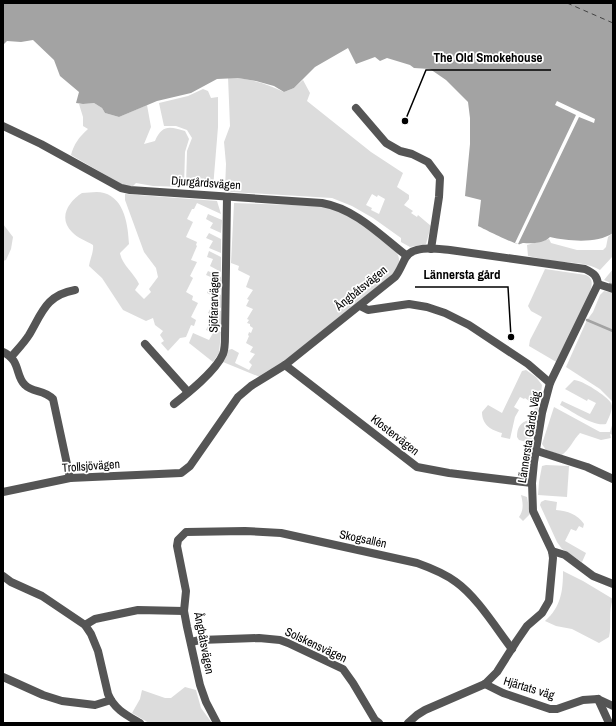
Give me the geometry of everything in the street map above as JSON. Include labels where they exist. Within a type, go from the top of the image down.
[{"type":"street","points":[[356,108],[386,143],[400,151],[412,154],[428,162],[440,178],[439,197],[431,249]]},
{"type":"street","name":"Djurgårdsvägen","points":[[3,126],[41,144],[121,188],[130,190],[322,203],[339,207],[358,218],[407,256]]},
{"type":"street","name":"Sjöfararvägen","points":[[174,404],[219,361],[224,351],[226,328],[227,197]]},
{"type":"street","points":[[407,256],[416,251],[431,249],[450,250],[585,269],[597,277],[598,284],[613,289]]},
{"type":"street","name":"Ångbåtsvägen","points":[[181,473],[190,466],[238,397],[251,386],[285,365],[395,277],[400,271],[407,256]]},
{"type":"street","name":"Lännersta Gårds Väg","points":[[408,723],[425,710],[485,684],[497,672],[527,626],[542,613],[549,600],[552,551],[533,511],[532,483],[536,451],[542,413],[550,382],[598,284]]},
{"type":"street","points":[[11,357],[29,335],[41,307],[60,295],[75,290]]},
{"type":"street","points":[[360,306],[368,310],[398,304],[409,304],[427,307],[445,314],[469,325],[528,364],[550,382]]},
{"type":"street","points":[[145,344],[188,392]]},
{"type":"street","points":[[3,352],[11,357],[16,364],[21,380],[25,385],[30,388],[43,391],[53,399],[70,478]]},
{"type":"street","name":"Klostervägen","points":[[285,365],[417,467],[449,473],[532,483]]},
{"type":"street","points":[[536,451],[581,465],[613,479]]},
{"type":"street","name":"Trollsjövägen","points":[[3,492],[70,478],[181,473]]},
{"type":"street","name":"Skogsallén","points":[[178,540],[183,534],[190,531],[266,531],[417,563],[440,572],[464,588],[512,648]]},
{"type":"street","name":"Ångbåtsvägen","points":[[178,540],[177,546],[186,591],[184,611],[187,627],[200,685],[206,702],[217,723]]},
{"type":"street","points":[[552,551],[565,555],[593,576],[613,584]]},
{"type":"street","points":[[3,576],[11,582],[42,596],[85,625],[91,634],[98,651],[108,694],[111,700],[121,712],[140,723]]},
{"type":"street","points":[[85,625],[95,619],[138,610],[184,611]]},
{"type":"street","name":"Solskensvägen","points":[[191,642],[200,640],[259,638],[280,640],[288,643],[343,669],[375,720],[379,723]]},
{"type":"street","points":[[3,677],[43,695],[62,701],[95,705],[111,700]]},
{"type":"street","name":"Hjärtats väg","points":[[485,684],[503,693],[550,709],[557,709],[577,701],[598,699]]},
{"type":"street","points":[[598,699],[613,706]]},
{"type":"street","points":[[598,699],[609,723]]},
{"type":"shaded area","points":[[3,3],[613,3],[613,233],[599,239],[591,240],[565,240],[550,237],[541,242],[519,244],[504,239],[478,226],[481,200],[465,196],[470,144],[470,118],[468,102],[446,80],[430,69],[414,68],[410,65],[387,58],[380,61],[375,57],[356,64],[348,48],[315,67],[294,88],[284,92],[274,86],[256,81],[238,78],[217,79],[191,93],[157,101],[119,117],[105,113],[102,108],[94,103],[76,103],[79,92],[60,76],[54,60],[33,40],[21,42],[7,41],[3,45]]},
{"type":"shaded area","points":[[228,77],[242,78],[270,86],[284,92],[294,88],[303,80],[310,93],[307,101],[371,152],[403,173],[397,187],[409,195],[409,199],[404,205],[413,211],[411,213],[417,217],[418,215],[431,226],[426,244],[410,247],[401,242],[401,238],[373,218],[352,206],[332,198],[231,192],[225,189],[226,164],[224,142],[230,126]],"holes":[[[372,194],[377,197],[378,195],[385,199],[379,214],[371,210],[372,208],[366,205]]]},
{"type":"shaded area","points":[[203,89],[208,91],[211,98],[218,97],[218,127],[213,188],[186,186],[187,151],[192,138],[187,130],[176,126],[164,126],[159,103],[188,96]]},
{"type":"shaded area","points":[[94,103],[102,108],[105,113],[119,117],[147,105],[151,127],[144,144],[155,141],[163,129],[175,128],[185,131],[189,139],[185,152],[184,187],[153,186],[136,183],[132,187],[123,185],[71,155],[77,141],[88,129],[83,126],[83,117],[79,104]]},
{"type":"shaded area","points":[[82,193],[104,193],[111,196],[121,207],[128,229],[129,244],[120,253],[121,257],[139,284],[135,290],[144,299],[151,292],[149,289],[158,277],[156,268],[144,252],[125,200],[125,194],[217,201],[221,214],[197,203],[187,219],[193,222],[186,237],[197,242],[197,246],[191,260],[197,262],[190,276],[193,278],[186,292],[193,296],[192,300],[198,303],[191,317],[196,320],[194,326],[191,325],[186,337],[180,338],[168,351],[161,343],[164,341],[160,335],[163,331],[155,325],[153,318],[146,321],[123,310],[102,278],[89,266],[93,245],[74,234],[68,227],[65,216],[69,206]]},
{"type":"shaded area","points":[[234,203],[322,206],[348,214],[372,231],[396,252],[399,258],[399,262],[394,273],[297,353],[260,377],[223,362],[228,350],[232,349],[239,353],[235,363],[249,370],[252,365],[249,362],[255,354],[250,352],[253,347],[246,343],[249,332],[251,333],[253,328],[247,323],[249,320],[247,319],[253,309],[246,306],[249,300],[247,299],[253,290],[246,287],[250,276],[238,270],[239,266],[231,263]]},
{"type":"shaded area","points":[[208,214],[222,220],[221,233],[210,228],[213,223],[206,219]]},
{"type":"shaded area","points":[[3,224],[13,237],[11,249],[6,260],[3,261]]},
{"type":"shaded area","points":[[209,233],[221,239],[221,253],[209,248],[213,241],[206,238]]},
{"type":"shaded area","points":[[613,233],[613,256],[600,270],[582,264],[528,256],[527,245],[549,239],[551,243],[577,250],[603,250],[606,247],[608,237]]},
{"type":"shaded area","points":[[209,251],[221,257],[221,272],[210,266],[213,259],[207,257]]},
{"type":"shaded area","points":[[545,269],[586,275],[592,282],[590,292],[558,363],[529,346],[530,340],[542,317],[531,311],[528,306]]},
{"type":"shaded area","points":[[613,269],[613,284],[604,280]]},
{"type":"shaded area","points":[[208,271],[221,277],[221,289],[210,284],[213,278],[206,275]]},
{"type":"shaded area","points":[[209,289],[221,295],[221,308],[210,303],[213,296],[207,293]]},
{"type":"shaded area","points":[[604,291],[613,293],[613,402],[600,389],[566,367],[587,320],[593,312],[600,295]]},
{"type":"shaded area","points":[[211,307],[221,311],[221,326],[210,322],[213,315],[208,313]]},
{"type":"shaded area","points":[[208,326],[221,332],[219,353],[213,362],[189,343],[193,333],[209,340],[213,333],[206,330]]},
{"type":"shaded area","points":[[526,370],[536,377],[542,385],[531,443],[519,440],[517,437],[520,426],[523,422],[529,420],[536,406],[525,398],[520,397],[514,407],[519,410],[515,417],[510,439],[501,437],[502,433],[485,424],[482,417],[482,412],[488,405],[502,413],[522,371]]},
{"type":"shaded area","points":[[574,380],[594,389],[609,400],[612,405],[606,424],[589,421],[560,405],[562,401],[590,414],[596,403],[588,399],[587,401],[565,389]]},
{"type":"shaded area","points":[[554,407],[600,432],[610,432],[613,422],[613,435],[610,434],[611,438],[601,440],[580,433],[562,455],[546,450],[542,444]]},
{"type":"shaded area","points":[[542,466],[569,466],[567,497],[538,495]]},
{"type":"shaded area","points":[[521,495],[527,497],[530,514],[523,521],[519,517],[523,506]]},
{"type":"shaded area","points":[[545,500],[557,502],[556,510],[572,514],[584,524],[583,528],[579,526],[576,531],[571,529],[565,541],[586,553],[582,562],[562,549],[557,542],[540,505],[541,502]]},
{"type":"shaded area","points":[[563,571],[613,599],[609,637],[599,643],[572,629],[556,626],[545,621],[555,610],[558,604],[562,592]]},
{"type":"shaded area","points":[[185,687],[196,690],[201,708],[212,723],[149,723],[132,713],[140,699],[142,690],[165,698],[171,698]]},
{"type":"pier","points":[[557,101],[595,119],[594,123],[579,117],[518,244],[515,243],[576,115],[555,105]]},
{"type":"waterway","points":[[587,320],[613,331]]},
{"type":"ferry route","points":[[567,3],[613,23]]},
{"type":"place","name":"The Old Smokehouse","points":[[405,121]]},
{"type":"place","name":"Lännersta gård","points":[[511,337]]}]
